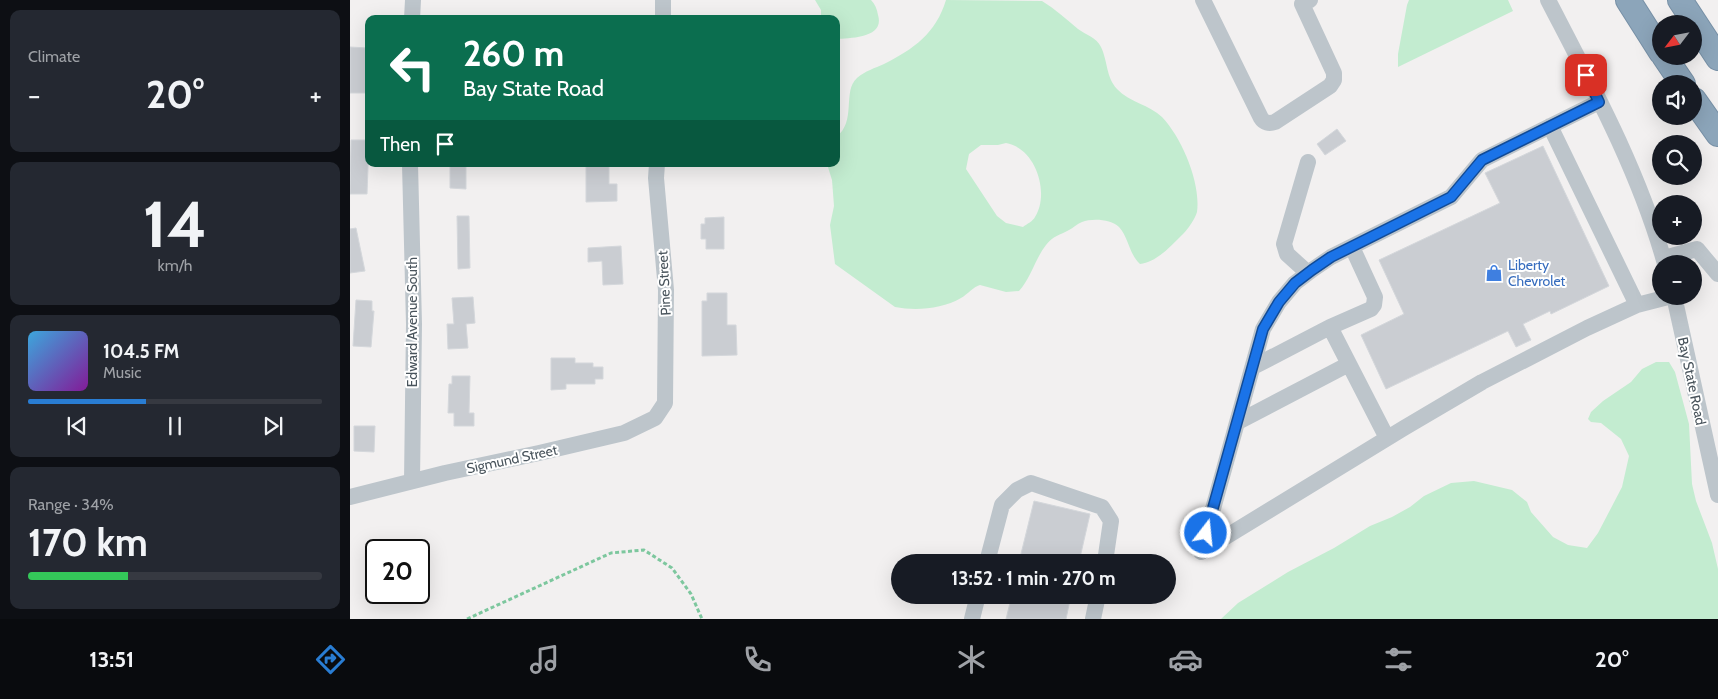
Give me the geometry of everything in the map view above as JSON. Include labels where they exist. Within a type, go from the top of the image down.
[{"type":"highway","points":[[1628,0],[1652,38]]},
{"type":"highway","points":[[1680,0],[1718,58]]},
{"type":"highway","points":[[1702,111],[1718,134]]},
{"type":"street","points":[[412,15],[413,0]]},
{"type":"street","points":[[663,0],[663,15]]},
{"type":"street","points":[[1203,0],[1261,118],[1269,123],[1275,122],[1330,86],[1335,78],[1304,1]]},
{"type":"street","points":[[1548,0],[1645,200],[1662,255]]},
{"type":"street","points":[[1599,102],[1480,161],[1451,197],[1331,257],[1295,283],[1279,302],[1263,329],[1201,552],[1482,382],[1587,328],[1637,305],[1652,301]]},
{"type":"street","points":[[1550,126],[1637,305]]},
{"type":"street","points":[[1308,162],[1284,246],[1287,254],[1308,273]]},
{"type":"street","name":"Edward Avenue South","points":[[410,167],[414,324],[412,481]]},
{"type":"street","name":"Pine Street","points":[[657,167],[656,178],[666,290],[665,403]]},
{"type":"street","points":[[1253,367],[1330,327],[1369,310],[1374,302],[1374,295],[1352,247]]},
{"type":"street","points":[[1680,255],[1697,249],[1718,274]]},
{"type":"street","name":"Bay State Road","points":[[1676,305],[1710,428],[1718,495]]},
{"type":"street","points":[[1330,327],[1387,438]]},
{"type":"street","points":[[1238,422],[1349,364]]},
{"type":"street","name":"Sigmund Street","points":[[350,497],[412,481],[539,454],[624,432],[654,418],[665,403]]},
{"type":"street","points":[[989,554],[1002,505],[1017,490],[1031,483],[1102,507],[1111,521],[1106,554]]},
{"type":"street","points":[[972,619],[976,604]]},
{"type":"street","points":[[1093,619],[1096,604]]},
{"type":"path","points":[[467,619],[611,553],[644,550],[672,568],[691,594],[702,619]]},
{"type":"green space","points":[[815,0],[871,0],[878,13],[879,23],[872,32],[865,35],[840,39],[840,15],[821,15],[821,10]]},
{"type":"green space","points":[[946,0],[1042,1],[1078,29],[1091,36],[1101,47],[1109,74],[1117,89],[1127,97],[1152,109],[1162,117],[1183,149],[1193,175],[1197,200],[1196,215],[1185,232],[1158,257],[1140,264],[1133,256],[1125,236],[1116,224],[1096,220],[1086,221],[1049,242],[1042,250],[1027,280],[1019,291],[1006,292],[980,285],[954,302],[929,308],[895,307],[835,264],[830,225],[834,206],[832,180],[828,167],[840,167],[840,133],[848,115],[850,91],[857,78],[863,73],[884,64],[914,46],[930,31]],"holes":[[[1006,143],[1025,153],[1037,173],[1041,196],[1034,218],[1023,227],[1006,223],[997,216],[966,169],[969,154],[981,145]]]},
{"type":"green space","points":[[1409,0],[1508,0],[1513,11],[1398,67],[1398,54]]},
{"type":"green space","points":[[1656,362],[1669,362],[1675,372],[1689,424],[1692,484],[1696,501],[1712,543],[1718,569],[1718,619],[1221,619],[1238,603],[1288,572],[1334,548],[1370,526],[1392,517],[1410,507],[1424,496],[1451,483],[1474,481],[1512,490],[1527,502],[1531,512],[1553,537],[1568,545],[1587,548],[1598,533],[1622,487],[1629,456],[1621,439],[1601,423],[1591,422],[1588,419],[1591,412],[1603,401],[1631,382],[1642,369]]},
{"type":"building","points":[[350,47],[365,48],[365,93],[350,93]]},
{"type":"building","points":[[1337,129],[1346,141],[1325,155],[1317,144]]},
{"type":"building","points":[[351,140],[365,140],[365,167],[368,167],[367,194],[350,194]]},
{"type":"building","name":"Liberty Chevrolet","points":[[1543,146],[1609,286],[1551,314],[1550,311],[1523,324],[1531,340],[1516,347],[1508,331],[1386,389],[1361,335],[1404,314],[1379,260],[1500,203],[1485,173]]},
{"type":"building","points":[[450,167],[466,167],[466,189],[450,188]]},
{"type":"building","points":[[586,167],[609,167],[609,184],[617,184],[617,201],[586,202]]},
{"type":"building","points":[[457,216],[469,216],[470,268],[458,269]]},
{"type":"building","points":[[724,217],[724,249],[706,249],[706,239],[701,239],[701,224],[705,224],[705,218]]},
{"type":"building","points":[[356,228],[365,271],[350,273],[350,229]]},
{"type":"building","points":[[621,246],[623,284],[603,285],[602,261],[588,262],[588,248]]},
{"type":"building","points":[[707,293],[727,293],[727,325],[736,325],[737,355],[702,356],[702,301],[707,301]]},
{"type":"building","points":[[473,297],[475,323],[466,324],[468,348],[448,349],[447,324],[454,324],[452,298]]},
{"type":"building","points":[[356,300],[372,301],[372,311],[374,311],[371,347],[353,346]]},
{"type":"building","points":[[551,358],[575,358],[575,363],[593,363],[593,367],[603,367],[603,379],[595,379],[595,384],[566,384],[566,389],[551,390]]},
{"type":"building","points":[[452,376],[470,376],[469,413],[474,413],[474,426],[454,426],[454,413],[448,413],[449,384],[452,384]]},
{"type":"building","points":[[354,426],[375,426],[374,452],[354,451]]},
{"type":"building","points":[[1034,501],[1090,514],[1081,554],[1021,554]]},
{"type":"building","points":[[1010,604],[1069,604],[1066,619],[1006,619]]},
{"type":"place","name":"Liberty Chevrolet","points":[[1494,273]]},
{"type":"route","points":[[1206,533],[1263,329],[1279,302],[1295,283],[1331,257],[1451,197],[1480,161],[1599,102],[1586,75]]}]
